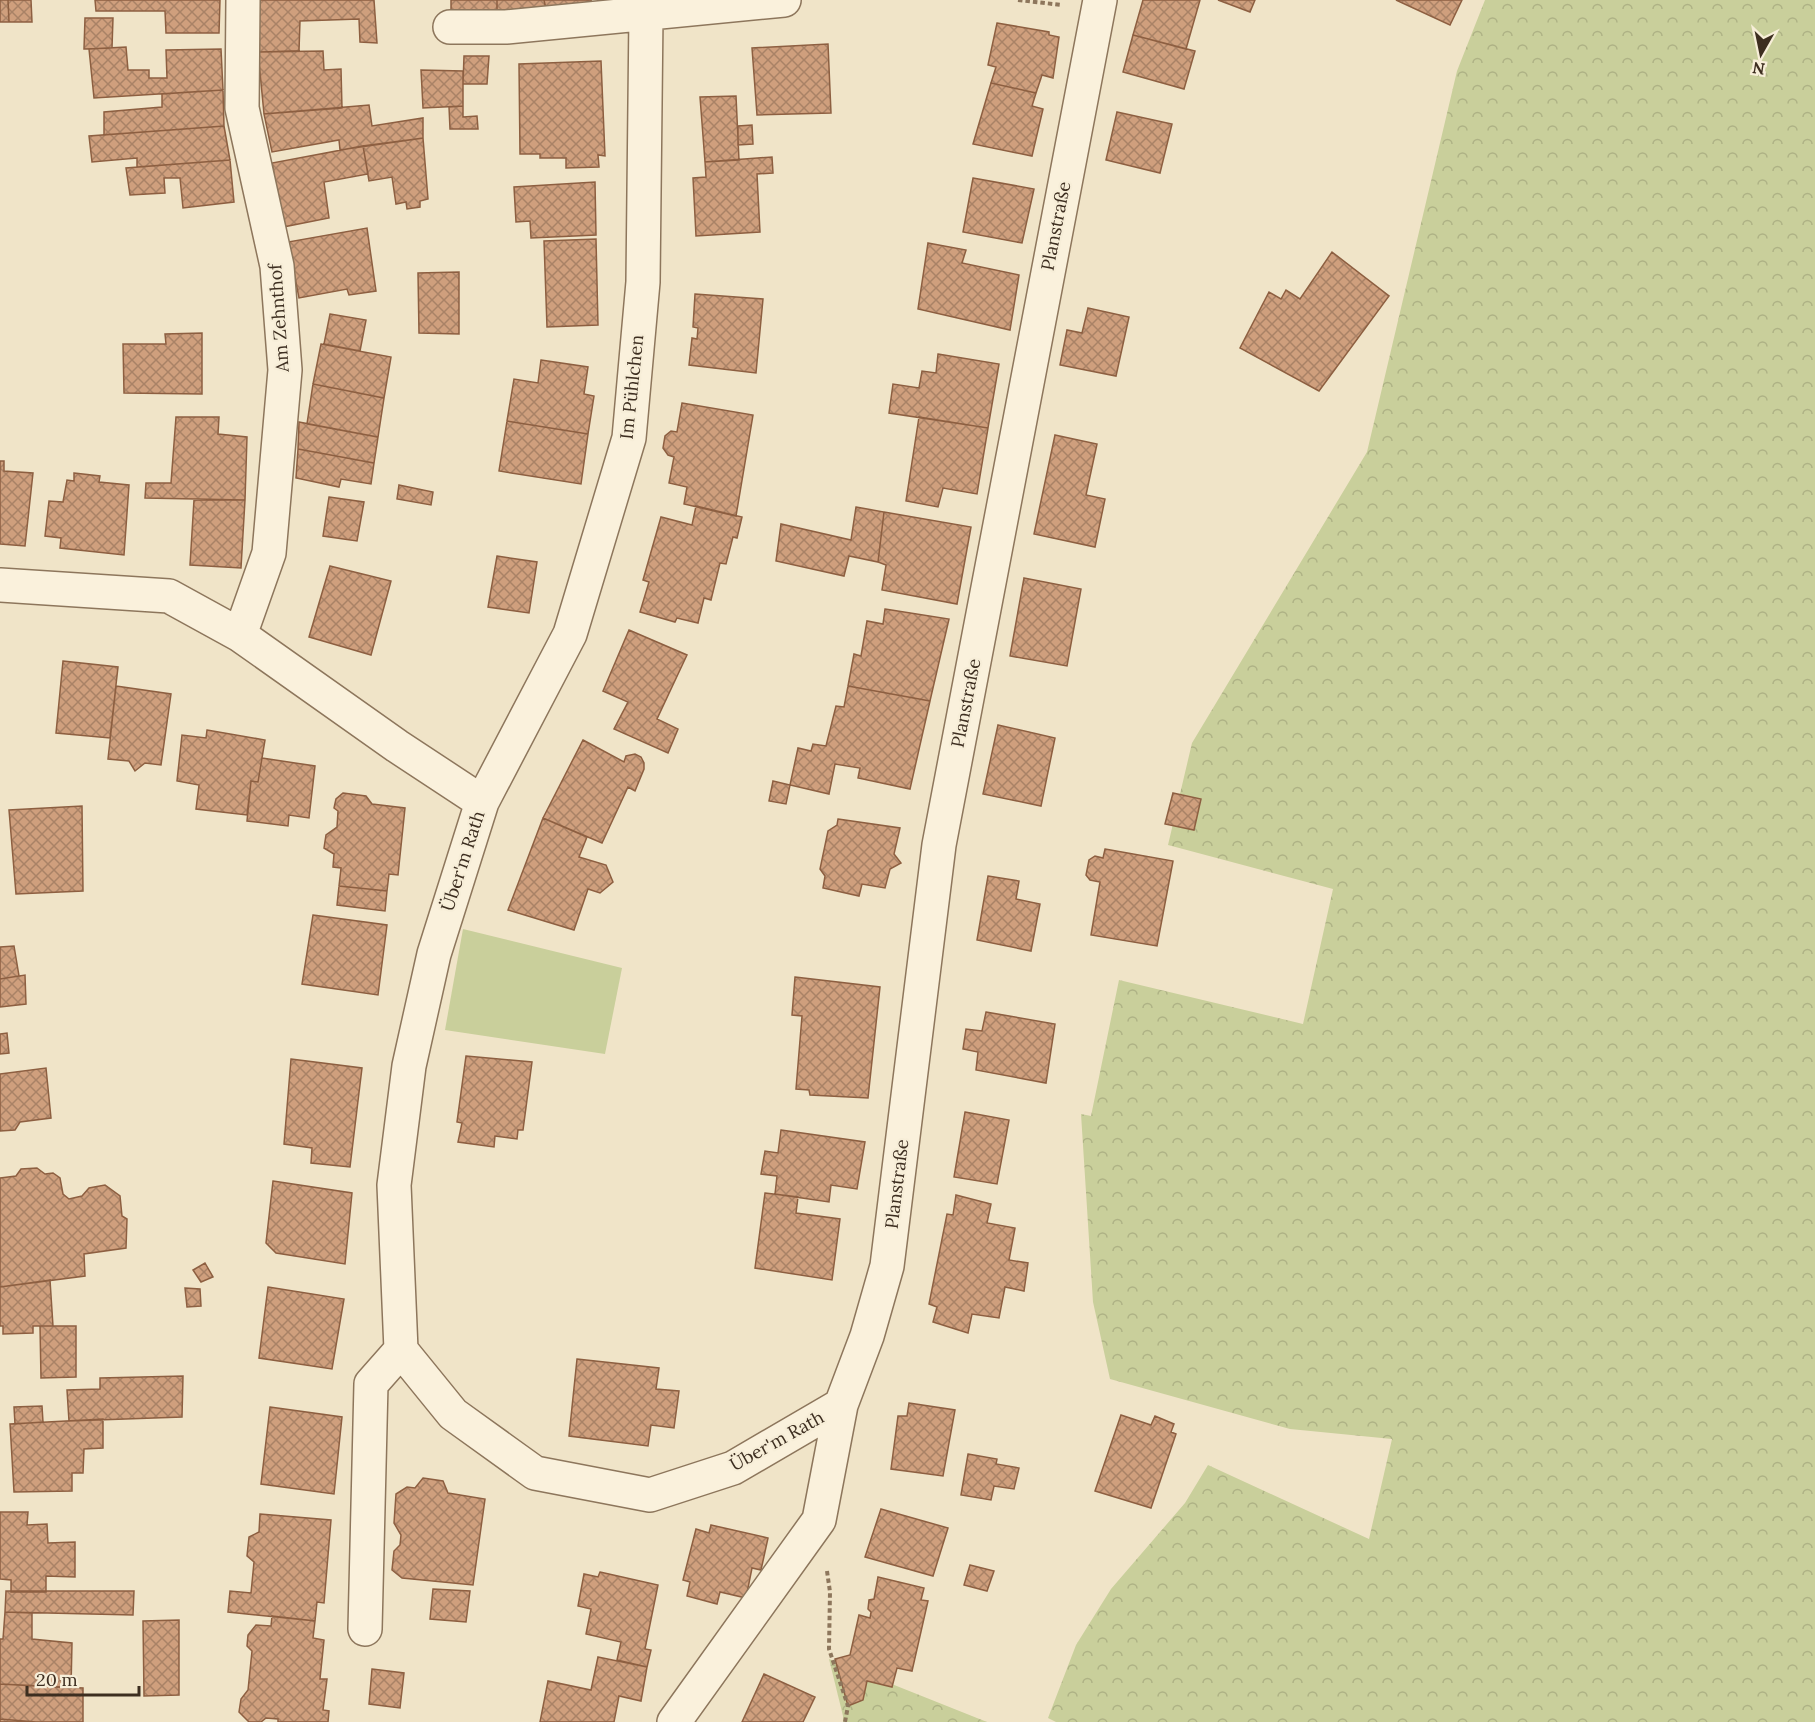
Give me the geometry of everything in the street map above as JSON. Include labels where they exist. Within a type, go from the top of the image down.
[{"type":"street","name":"Am Zehnthof","points":[[240,635],[269,553],[285,370],[277,266],[242,108],[243,0]]},
{"type":"street","points":[[450,27],[506,27],[783,0]]},
{"type":"street","name":"Planstraße","points":[[841,1405],[867,1336],[887,1266],[939,845],[1098,4]]},
{"type":"street","name":"Im Pühlchen","points":[[482,802],[570,634],[629,438],[643,282],[646,14]]},
{"type":"street","name":"Über'm Rath","points":[[0,585],[170,596],[240,635],[397,746],[482,802],[434,954],[409,1066],[394,1185],[400,1350],[453,1414],[535,1473],[650,1495],[733,1468],[841,1405]]},
{"type":"street","points":[[365,1629],[371,1384],[400,1350]]},
{"type":"street","name":"Über'm Rath","points":[[674,1722],[819,1520],[841,1405]]},
{"type":"path","points":[[1018,0],[1098,4]]},
{"type":"path","points":[[819,1520],[830,1592],[829,1649],[848,1706],[845,1722]]},
{"type":"green space","points":[[1485,0],[1815,0],[1815,1722],[1056,1722],[1048,1718],[1076,1645],[1111,1589],[1185,1503],[1208,1465],[1369,1539],[1392,1439],[1290,1429],[1110,1379],[1093,1302],[1081,1114],[1091,1116],[1119,980],[1303,1024],[1333,889],[1168,845],[1192,743],[1367,452],[1457,71]]},
{"type":"green space","points":[[463,929],[622,968],[605,1054],[445,1030]]},
{"type":"green space","points":[[829,1659],[987,1722],[843,1722]]},
{"type":"building","points":[[0,0],[8,0],[9,22],[0,22]]},
{"type":"building","points":[[8,0],[31,0],[32,22],[9,22]]},
{"type":"building","points":[[95,0],[220,0],[219,33],[166,33],[165,11],[96,11]]},
{"type":"building","points":[[256,0],[374,0],[377,43],[360,42],[359,19],[300,21],[299,51],[258,52]]},
{"type":"building","points":[[451,0],[497,0],[497,14],[451,11]]},
{"type":"building","points":[[497,0],[544,0],[546,9],[497,14]]},
{"type":"building","points":[[544,0],[591,0],[592,5],[546,9]]},
{"type":"building","points":[[1143,0],[1200,0],[1186,49],[1133,35]]},
{"type":"building","points":[[1218,0],[1255,0],[1250,12]]},
{"type":"building","points":[[1396,0],[1462,0],[1450,25]]},
{"type":"building","points":[[85,18],[113,18],[112,48],[84,49]]},
{"type":"building","points":[[997,23],[1049,32],[1049,35],[1059,37],[1053,78],[1042,75],[1036,93],[991,83],[996,67],[988,65]]},
{"type":"building","points":[[1133,35],[1195,51],[1184,89],[1123,72]]},
{"type":"building","points":[[828,44],[831,113],[757,115],[752,48]]},
{"type":"building","points":[[126,47],[128,70],[149,70],[149,78],[167,78],[166,50],[221,49],[223,90],[94,98],[89,49]]},
{"type":"building","points":[[323,51],[324,70],[341,69],[342,108],[264,114],[258,52]]},
{"type":"building","points":[[464,56],[489,56],[487,84],[463,84]]},
{"type":"building","points":[[601,61],[605,156],[598,155],[599,167],[566,168],[566,158],[540,158],[540,154],[520,154],[519,64]]},
{"type":"building","points":[[421,70],[463,71],[463,106],[423,108]]},
{"type":"building","points":[[991,83],[1036,93],[1032,106],[1043,109],[1032,156],[973,144]]},
{"type":"building","points":[[223,90],[224,126],[104,135],[104,112],[162,107],[162,94]]},
{"type":"building","points":[[736,96],[739,160],[705,162],[700,97]]},
{"type":"building","points":[[369,105],[372,126],[423,118],[423,138],[340,150],[339,140],[272,152],[264,114]]},
{"type":"building","points":[[463,106],[463,117],[477,116],[478,129],[450,129],[449,107]]},
{"type":"building","points":[[1117,112],[1172,124],[1160,173],[1106,160]]},
{"type":"building","points":[[752,125],[753,144],[738,145],[738,126]]},
{"type":"building","points":[[224,126],[230,160],[137,167],[137,158],[92,162],[89,136]]},
{"type":"building","points":[[423,138],[428,199],[420,201],[420,207],[407,209],[406,202],[396,204],[392,177],[369,181],[363,146]]},
{"type":"building","points":[[363,146],[368,174],[324,182],[329,218],[283,227],[272,163]]},
{"type":"building","points":[[772,157],[773,173],[757,174],[760,232],[696,236],[693,178],[706,177],[705,162]]},
{"type":"building","points":[[230,160],[234,202],[183,208],[180,178],[164,178],[165,193],[130,195],[126,168]]},
{"type":"building","points":[[973,178],[1034,189],[1022,243],[963,232]]},
{"type":"building","points":[[595,182],[596,235],[531,238],[530,221],[516,222],[514,187]]},
{"type":"building","points":[[367,228],[376,291],[349,295],[347,289],[299,298],[288,242]]},
{"type":"building","points":[[596,239],[598,325],[547,327],[544,241]]},
{"type":"building","points":[[928,243],[966,250],[962,263],[1019,275],[1010,330],[918,309]]},
{"type":"building","points":[[1332,252],[1389,296],[1319,391],[1240,348],[1269,292],[1281,299],[1286,290],[1300,299]]},
{"type":"building","points":[[459,272],[459,334],[419,333],[418,273]]},
{"type":"building","points":[[695,294],[763,299],[756,373],[689,365],[692,338],[697,339],[698,328],[693,327]]},
{"type":"building","points":[[1088,308],[1129,317],[1116,376],[1060,365],[1067,330],[1082,333]]},
{"type":"building","points":[[330,314],[366,320],[360,351],[324,344]]},
{"type":"building","points":[[202,333],[202,394],[124,393],[123,344],[166,344],[165,334]]},
{"type":"building","points":[[321,344],[391,357],[384,398],[313,384]]},
{"type":"building","points":[[938,354],[999,364],[988,428],[889,413],[893,384],[919,388],[922,371],[936,373]]},
{"type":"building","points":[[541,360],[588,367],[584,394],[594,396],[588,434],[507,421],[514,379],[538,383]]},
{"type":"building","points":[[313,384],[384,398],[378,437],[307,424]]},
{"type":"building","points":[[682,403],[753,415],[736,516],[684,504],[687,487],[669,483],[674,457],[668,455],[663,448],[665,436],[671,431],[677,432]]},
{"type":"building","points":[[176,417],[219,417],[218,434],[247,437],[245,500],[145,498],[146,483],[171,483]]},
{"type":"building","points":[[919,417],[988,428],[977,494],[943,488],[938,507],[906,501]]},
{"type":"building","points":[[507,421],[588,434],[581,484],[499,471]]},
{"type":"building","points":[[299,422],[378,437],[374,463],[298,449]]},
{"type":"building","points":[[1055,435],[1097,444],[1086,495],[1105,499],[1095,547],[1034,534]]},
{"type":"building","points":[[298,449],[374,463],[371,484],[341,479],[339,487],[296,478]]},
{"type":"building","points":[[0,461],[4,461],[4,471],[33,473],[25,546],[0,544]]},
{"type":"building","points":[[74,473],[100,476],[99,482],[129,485],[124,555],[60,548],[61,538],[45,536],[49,501],[63,502],[67,480],[74,481]]},
{"type":"building","points":[[399,485],[433,492],[431,505],[397,499]]},
{"type":"building","points":[[329,497],[364,502],[357,541],[323,536]]},
{"type":"building","points":[[194,500],[245,500],[241,568],[190,565]]},
{"type":"building","points":[[696,506],[742,517],[737,538],[733,537],[726,564],[720,563],[711,600],[704,598],[698,623],[677,618],[675,622],[640,612],[649,582],[643,580],[661,517],[692,525]]},
{"type":"building","points":[[856,507],[884,512],[878,562],[849,556],[844,576],[776,561],[781,524],[851,540]]},
{"type":"building","points":[[884,512],[971,527],[957,604],[882,590],[886,565],[878,562]]},
{"type":"building","points":[[497,556],[537,562],[529,613],[488,607]]},
{"type":"building","points":[[330,566],[391,581],[371,655],[309,637]]},
{"type":"building","points":[[1024,578],[1081,589],[1067,666],[1010,656]]},
{"type":"building","points":[[885,609],[949,619],[930,701],[848,686],[854,654],[861,656],[867,621],[883,624]]},
{"type":"building","points":[[629,630],[687,655],[657,719],[678,729],[668,753],[614,729],[628,702],[603,691]]},
{"type":"building","points":[[63,661],[118,667],[110,738],[56,733]]},
{"type":"building","points":[[116,686],[171,694],[161,765],[145,763],[135,771],[129,761],[108,759]]},
{"type":"building","points":[[848,686],[930,701],[910,789],[858,778],[860,768],[835,764],[829,794],[790,785],[798,748],[811,751],[813,744],[826,746],[836,706],[844,707]]},
{"type":"building","points":[[998,725],[1055,738],[1041,806],[983,794]]},
{"type":"building","points":[[207,730],[265,740],[258,782],[251,781],[247,815],[196,809],[199,785],[177,781],[182,735],[206,738]]},
{"type":"building","points":[[583,740],[624,762],[626,756],[635,754],[641,757],[644,763],[644,769],[635,791],[628,787],[602,843],[543,818]]},
{"type":"building","points":[[262,758],[315,766],[309,818],[289,815],[288,826],[247,821],[251,781],[258,782]]},
{"type":"building","points":[[773,781],[790,785],[786,804],[769,801]]},
{"type":"building","points":[[343,793],[366,796],[372,804],[405,808],[398,875],[389,874],[387,891],[339,886],[341,868],[333,867],[334,854],[324,848],[326,835],[337,827],[338,811],[334,808],[336,799]]},
{"type":"building","points":[[1173,793],[1201,799],[1194,830],[1165,824]]},
{"type":"building","points":[[82,806],[83,891],[16,894],[9,810]]},
{"type":"building","points":[[543,818],[587,837],[579,857],[606,865],[613,882],[600,893],[588,889],[574,930],[508,910]]},
{"type":"building","points":[[838,819],[900,828],[894,854],[901,863],[890,869],[885,888],[862,884],[859,896],[823,888],[825,876],[820,869],[828,831],[837,825]]},
{"type":"building","points":[[1105,849],[1173,861],[1157,946],[1091,935],[1100,882],[1090,880],[1086,875],[1089,860],[1095,856],[1103,858]]},
{"type":"building","points":[[988,876],[1019,881],[1016,899],[1040,904],[1031,951],[977,940]]},
{"type":"building","points":[[339,886],[387,891],[385,911],[337,905]]},
{"type":"building","points":[[313,915],[387,925],[378,995],[302,984]]},
{"type":"building","points":[[14,946],[19,976],[0,979],[0,947]]},
{"type":"building","points":[[25,975],[26,1004],[0,1007],[0,979]]},
{"type":"building","points":[[795,977],[880,987],[868,1098],[810,1095],[809,1090],[796,1089],[802,1016],[792,1015]]},
{"type":"building","points":[[986,1012],[1055,1024],[1046,1083],[976,1070],[978,1052],[963,1049],[966,1029],[982,1031]]},
{"type":"building","points":[[7,1033],[9,1053],[0,1054],[0,1034]]},
{"type":"building","points":[[466,1056],[532,1062],[523,1130],[518,1130],[517,1139],[495,1136],[494,1147],[458,1142],[462,1123],[457,1122]]},
{"type":"building","points":[[291,1059],[362,1068],[350,1167],[311,1163],[312,1148],[284,1144]]},
{"type":"building","points":[[46,1068],[51,1118],[20,1122],[15,1130],[0,1131],[0,1074]]},
{"type":"building","points":[[965,1112],[1009,1120],[997,1184],[954,1177]]},
{"type":"building","points":[[781,1130],[865,1142],[857,1189],[831,1185],[829,1202],[775,1194],[777,1176],[761,1174],[765,1151],[778,1153]]},
{"type":"building","points":[[37,1168],[45,1174],[53,1173],[60,1178],[63,1194],[69,1199],[82,1196],[89,1188],[105,1185],[120,1196],[122,1216],[127,1219],[126,1248],[84,1254],[85,1276],[0,1287],[0,1178],[16,1176],[21,1169]]},
{"type":"building","points":[[273,1181],[352,1193],[345,1264],[276,1253],[266,1243]]},
{"type":"building","points":[[765,1193],[798,1197],[796,1213],[840,1219],[832,1280],[755,1268]]},
{"type":"building","points":[[956,1195],[991,1204],[987,1223],[1015,1228],[1009,1260],[1028,1263],[1024,1291],[1005,1287],[999,1318],[972,1314],[968,1333],[933,1322],[937,1307],[929,1304],[947,1214],[953,1215]]},
{"type":"building","points":[[205,1263],[213,1277],[201,1282],[193,1270]]},
{"type":"building","points":[[50,1280],[53,1326],[33,1326],[33,1333],[3,1334],[3,1326],[0,1326],[0,1287]]},
{"type":"building","points":[[268,1287],[344,1299],[332,1369],[259,1358]]},
{"type":"building","points":[[185,1288],[200,1289],[201,1306],[187,1307]]},
{"type":"building","points":[[40,1326],[76,1326],[76,1377],[41,1378]]},
{"type":"building","points":[[577,1359],[659,1368],[656,1389],[679,1391],[674,1428],[651,1425],[648,1446],[569,1436]]},
{"type":"building","points":[[183,1376],[182,1417],[69,1421],[67,1390],[100,1389],[100,1378]]},
{"type":"building","points":[[909,1403],[955,1410],[943,1476],[891,1469],[898,1416],[907,1416]]},
{"type":"building","points":[[42,1406],[43,1422],[15,1424],[14,1407]]},
{"type":"building","points":[[270,1407],[342,1417],[334,1494],[261,1484]]},
{"type":"building","points":[[1121,1415],[1151,1425],[1155,1416],[1174,1424],[1171,1432],[1176,1434],[1151,1508],[1095,1491]]},
{"type":"building","points":[[103,1419],[103,1448],[84,1449],[83,1473],[72,1473],[72,1491],[14,1492],[10,1424]]},
{"type":"building","points":[[968,1454],[997,1459],[996,1464],[1019,1468],[1014,1489],[994,1486],[991,1500],[961,1495]]},
{"type":"building","points":[[423,1478],[443,1481],[448,1493],[485,1499],[473,1585],[402,1578],[392,1570],[394,1551],[400,1545],[401,1535],[394,1523],[396,1494],[407,1487],[415,1488]]},
{"type":"building","points":[[881,1509],[948,1528],[933,1576],[865,1557]]},
{"type":"building","points":[[0,1512],[28,1512],[27,1525],[47,1524],[48,1543],[75,1542],[75,1577],[46,1576],[46,1592],[11,1592],[11,1580],[0,1579]]},
{"type":"building","points":[[260,1514],[331,1520],[324,1603],[317,1602],[315,1621],[228,1612],[230,1591],[251,1593],[254,1562],[247,1556],[249,1537],[259,1532]]},
{"type":"building","points":[[711,1525],[768,1538],[761,1570],[752,1568],[746,1598],[720,1592],[717,1604],[687,1596],[690,1582],[683,1580],[696,1529],[709,1533]]},
{"type":"building","points":[[970,1565],[994,1571],[987,1591],[964,1585]]},
{"type":"building","points":[[600,1572],[658,1585],[645,1649],[651,1650],[647,1667],[617,1660],[621,1642],[586,1634],[591,1609],[578,1606],[584,1574],[598,1577]]},
{"type":"building","points":[[878,1577],[924,1588],[921,1600],[928,1601],[912,1671],[897,1668],[892,1687],[867,1681],[863,1700],[848,1706],[835,1659],[850,1655],[859,1615],[870,1618],[869,1600],[874,1599]]},
{"type":"building","points":[[433,1589],[470,1591],[466,1622],[430,1619]]},
{"type":"building","points":[[6,1591],[134,1591],[133,1615],[5,1612]]},
{"type":"building","points":[[5,1612],[32,1613],[32,1639],[72,1643],[71,1688],[0,1684],[0,1639],[3,1639]]},
{"type":"building","points":[[272,1616],[315,1621],[313,1638],[324,1640],[320,1679],[327,1679],[323,1710],[329,1711],[328,1722],[278,1722],[278,1719],[266,1718],[261,1722],[249,1722],[239,1712],[241,1699],[248,1690],[252,1651],[247,1646],[248,1635],[256,1625],[271,1626]]},
{"type":"building","points":[[179,1620],[179,1695],[144,1696],[143,1621]]},
{"type":"building","points":[[598,1657],[647,1667],[641,1701],[619,1696],[614,1722],[540,1722],[548,1681],[591,1690]]},
{"type":"building","points":[[372,1669],[404,1673],[400,1708],[369,1704]]},
{"type":"building","points":[[764,1674],[815,1697],[803,1722],[742,1722]]},
{"type":"building","points":[[0,1684],[83,1688],[83,1722],[0,1719]]},
{"type":"building","points":[[0,1719],[36,1722],[0,1722]]}]
